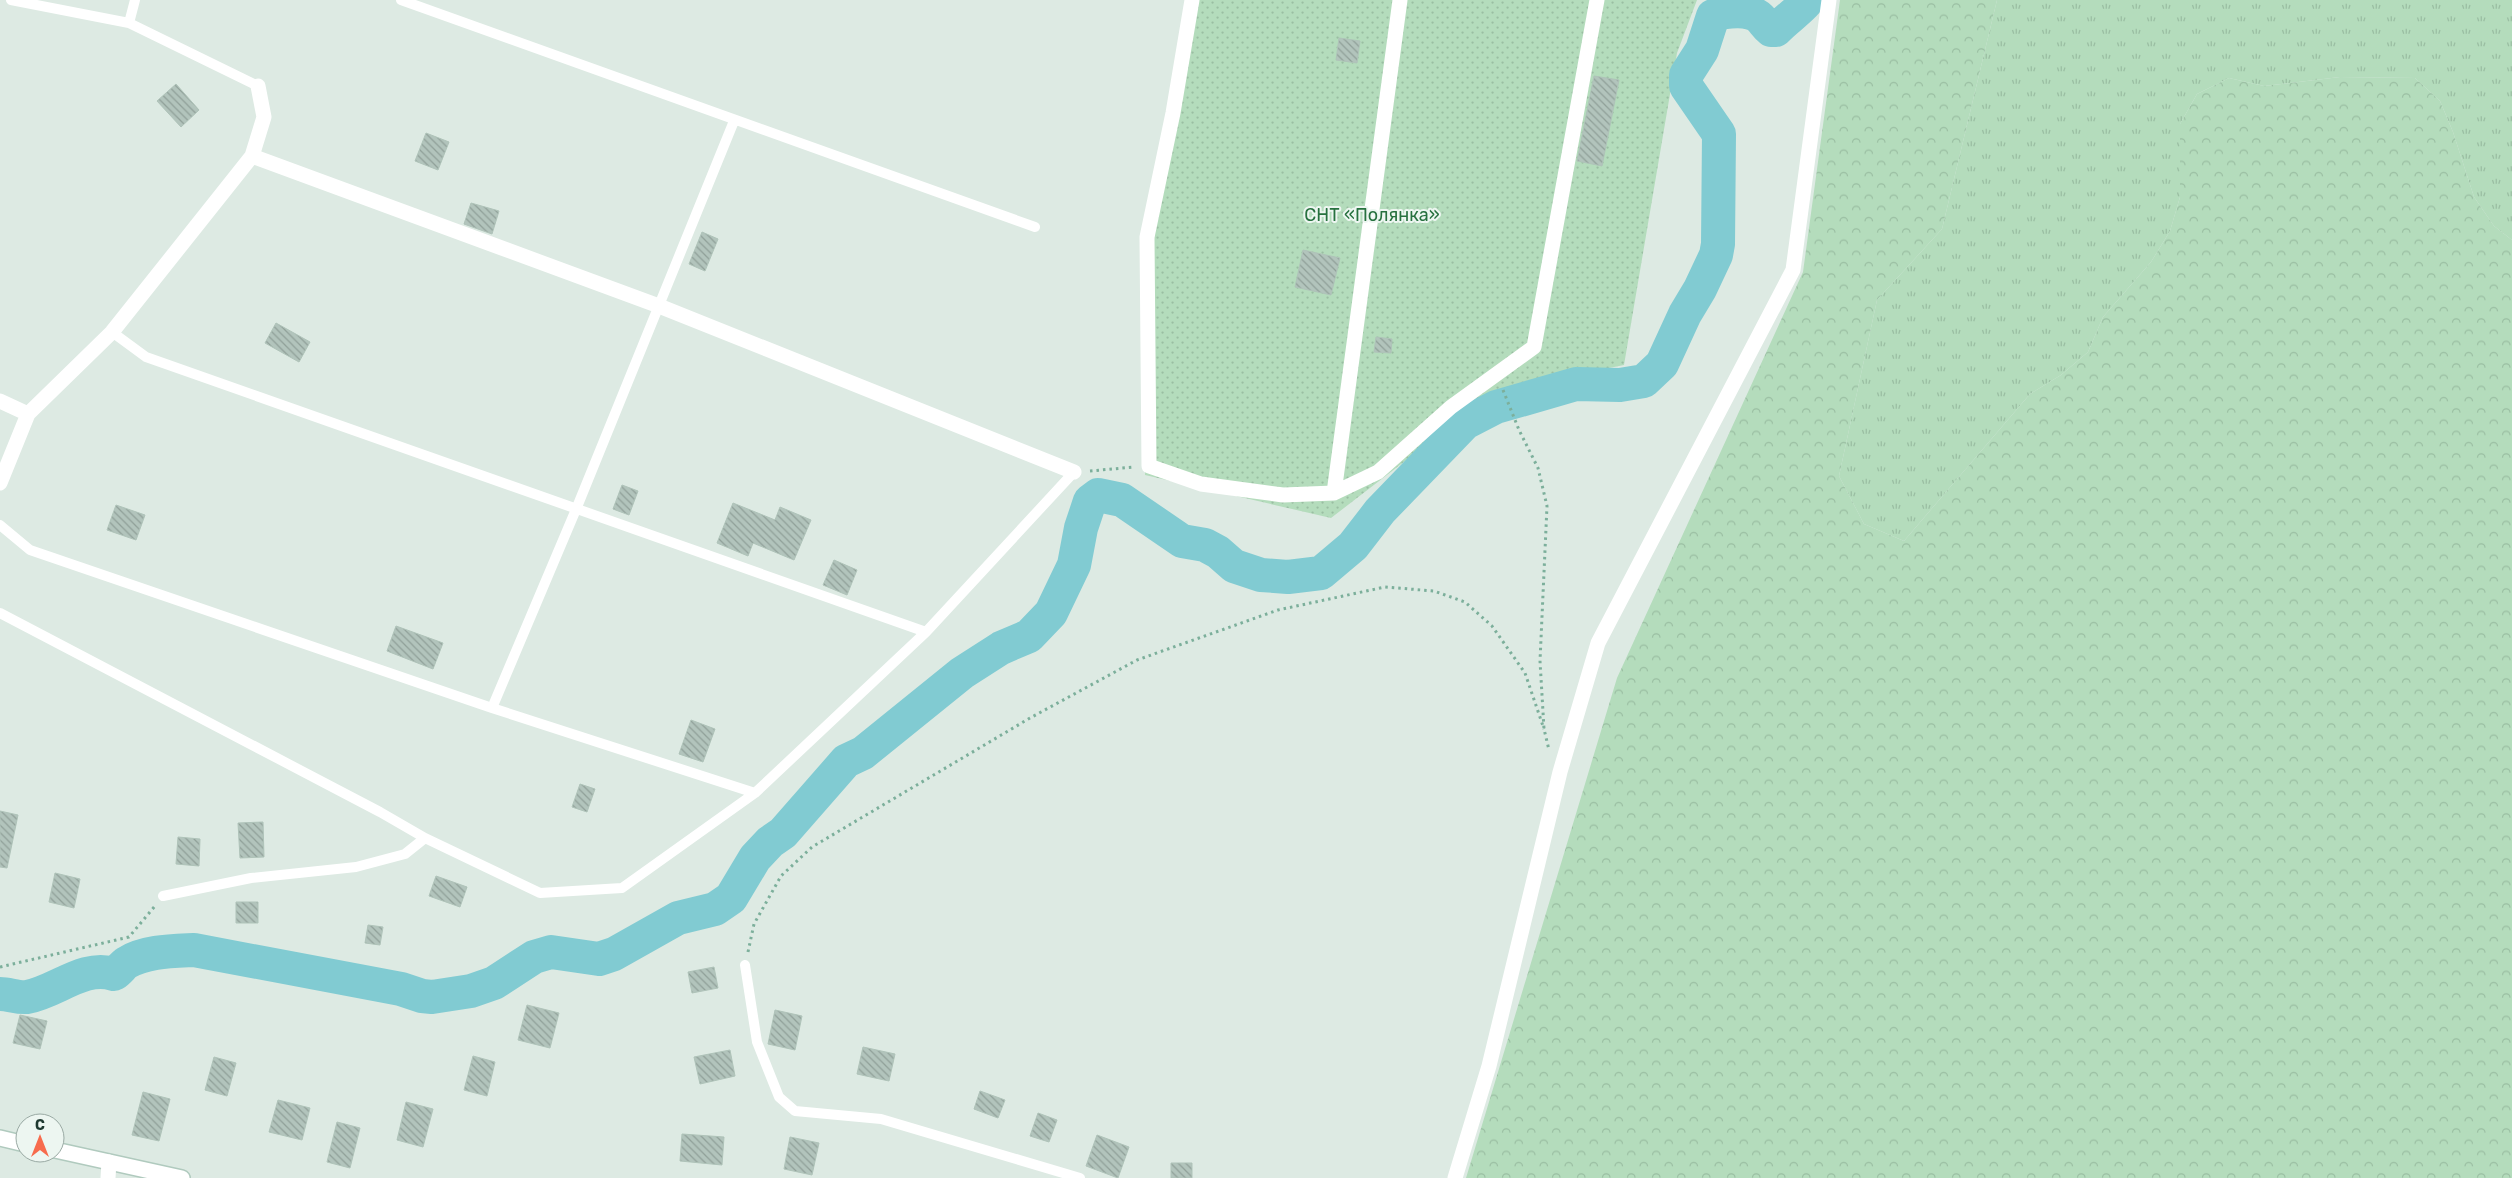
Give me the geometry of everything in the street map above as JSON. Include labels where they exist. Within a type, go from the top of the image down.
[{"type":"street","points":[[1192,0],[1173,113],[1148,237],[1149,466],[1201,484],[1283,495],[1334,493],[1378,472],[1452,406],[1534,347],[1597,0]]},
{"type":"street","points":[[1334,493],[1400,0]]},
{"type":"street","points":[[1455,1178],[1489,1066],[1560,772],[1598,643],[1794,270],[1829,0]]},
{"type":"street","points":[[0,483],[28,414],[112,332],[252,156],[264,116],[258,86]]},
{"type":"street","points":[[252,156],[659,306],[1074,472]]},
{"type":"street","points":[[0,401],[28,414]]},
{"type":"street","points":[[0,1138],[15,1142]]},
{"type":"street","points":[[65,1152],[182,1178]]},
{"type":"street","points":[[108,1178],[109,1162]]},
{"type":"lane","points":[[10,0],[129,23],[258,86]]},
{"type":"lane","points":[[129,23],[135,0]]},
{"type":"lane","points":[[401,0],[734,121],[1035,227]]},
{"type":"lane","points":[[492,708],[577,507],[734,121]]},
{"type":"lane","points":[[112,332],[146,357],[577,507],[926,632]]},
{"type":"lane","points":[[0,613],[380,812],[424,838],[540,893],[622,888],[755,793],[926,632],[1074,472]]},
{"type":"lane","points":[[0,525],[30,550],[492,708],[755,793]]},
{"type":"lane","points":[[163,896],[251,878],[356,867],[405,854],[424,838]]},
{"type":"lane","points":[[745,965],[746,988],[757,1042],[778,1097],[795,1111],[881,1118],[1080,1178]]},
{"type":"path","points":[[1503,390],[1519,430],[1538,468],[1547,506],[1540,661],[1544,729]]},
{"type":"path","points":[[1074,472],[1149,466]]},
{"type":"path","points":[[745,965],[754,924],[781,876],[812,847],[1030,718],[1137,660],[1278,610],[1384,588],[1434,591],[1465,602],[1492,626],[1525,673],[1544,729],[1550,758]]},
{"type":"path","points":[[0,967],[130,937],[163,896]]},
{"type":"green space","name":"СНТ «Полянка»","points":[[1187,0],[1697,0],[1677,53],[1624,365],[1496,391],[1331,518],[1145,475],[1153,247]]},
{"type":"green space","points":[[1840,0],[1997,0],[1942,229],[1877,300],[1839,476],[1864,524],[1904,541],[2030,394],[2061,375],[2088,352],[2103,317],[2151,262],[2170,231],[2180,197],[2180,124],[2197,94],[2229,78],[2264,86],[2340,77],[2415,78],[2440,101],[2453,132],[2474,197],[2494,226],[2512,240],[2512,1178],[1466,1178],[1617,678],[1803,272]]},
{"type":"green space","points":[[1997,0],[2512,0],[2512,240],[2494,226],[2474,197],[2453,132],[2440,101],[2415,78],[2340,77],[2264,86],[2229,78],[2197,94],[2180,124],[2180,197],[2170,231],[2151,262],[2103,317],[2088,352],[2061,375],[2030,394],[1904,541],[1864,524],[1839,476],[1877,300],[1942,229]]},
{"type":"building","points":[[1339,38],[1360,41],[1357,63],[1336,60]]},
{"type":"building","points":[[1594,76],[1619,80],[1602,166],[1577,161]]},
{"type":"building","points":[[176,84],[199,110],[181,127],[157,101]]},
{"type":"building","points":[[426,133],[449,142],[438,170],[415,161]]},
{"type":"building","points":[[471,203],[499,211],[492,234],[464,224]]},
{"type":"building","points":[[702,232],[718,239],[705,271],[689,264]]},
{"type":"building","points":[[1303,250],[1340,258],[1331,295],[1295,287]]},
{"type":"building","points":[[276,323],[310,342],[299,362],[265,343]]},
{"type":"building","points":[[1376,337],[1392,339],[1391,353],[1374,352]]},
{"type":"building","points":[[622,485],[638,491],[629,515],[613,509]]},
{"type":"building","points":[[733,503],[775,520],[780,507],[811,520],[794,560],[753,543],[748,556],[717,543]]},
{"type":"building","points":[[116,505],[145,515],[136,540],[107,530]]},
{"type":"building","points":[[834,560],[857,570],[847,595],[823,585]]},
{"type":"building","points":[[396,626],[443,643],[433,669],[387,651]]},
{"type":"building","points":[[691,720],[715,729],[703,762],[679,754]]},
{"type":"building","points":[[580,784],[595,789],[587,812],[572,807]]},
{"type":"building","points":[[0,811],[18,815],[7,868],[0,867]]},
{"type":"building","points":[[263,822],[264,857],[240,858],[238,823]]},
{"type":"building","points":[[178,837],[200,839],[199,866],[176,864]]},
{"type":"building","points":[[55,873],[80,879],[74,908],[49,902]]},
{"type":"building","points":[[436,876],[467,887],[460,907],[429,896]]},
{"type":"building","points":[[236,902],[258,902],[258,923],[236,923]]},
{"type":"building","points":[[368,925],[383,927],[380,945],[365,943]]},
{"type":"building","points":[[714,967],[718,988],[692,993],[688,972]]},
{"type":"building","points":[[527,1005],[559,1013],[550,1048],[518,1040]]},
{"type":"building","points":[[775,1010],[802,1016],[795,1050],[768,1044]]},
{"type":"building","points":[[20,1015],[47,1021],[40,1049],[13,1043]]},
{"type":"building","points":[[863,1047],[895,1054],[889,1081],[857,1074]]},
{"type":"building","points":[[730,1050],[735,1076],[700,1084],[694,1057]]},
{"type":"building","points":[[473,1056],[495,1062],[487,1096],[464,1090]]},
{"type":"building","points":[[214,1057],[236,1063],[227,1096],[205,1090]]},
{"type":"building","points":[[980,1091],[1005,1100],[998,1118],[974,1109]]},
{"type":"building","points":[[143,1092],[170,1099],[159,1141],[132,1135]]},
{"type":"building","points":[[278,1100],[310,1108],[302,1140],[269,1132]]},
{"type":"building","points":[[406,1102],[433,1109],[423,1147],[397,1140]]},
{"type":"building","points":[[1038,1113],[1057,1120],[1049,1142],[1030,1136]]},
{"type":"building","points":[[337,1122],[360,1128],[350,1168],[327,1162]]},
{"type":"building","points":[[682,1134],[724,1137],[722,1165],[680,1161]]},
{"type":"building","points":[[1097,1135],[1129,1147],[1118,1178],[1086,1166]]},
{"type":"building","points":[[790,1137],[819,1143],[812,1175],[784,1169]]},
{"type":"building","points":[[1171,1163],[1192,1163],[1192,1178],[1171,1178]]},
{"type":"waterway","points":[[0,994],[27,997],[92,973],[114,974],[126,963],[142,956],[159,952],[194,950],[401,989],[422,996],[432,997],[471,991],[494,983],[534,957],[551,952],[599,959],[614,954],[678,918],[715,909],[731,898],[755,858],[770,842],[783,833],[846,761],[863,753],[962,673],[1001,648],[1029,636],[1051,613],[1074,565],[1081,528],[1090,501],[1098,495],[1122,500],[1182,541],[1205,545],[1218,552],[1234,566],[1261,575],[1288,577],[1321,573],[1353,546],[1380,511],[1465,423],[1496,407],[1576,384],[1620,385],[1644,381],[1662,364],[1685,314],[1700,289],[1716,255],[1718,244],[1719,134],[1686,86],[1686,75],[1702,50],[1713,16],[1730,12],[1750,13],[1760,18],[1771,30],[1776,30],[1808,0]]}]
